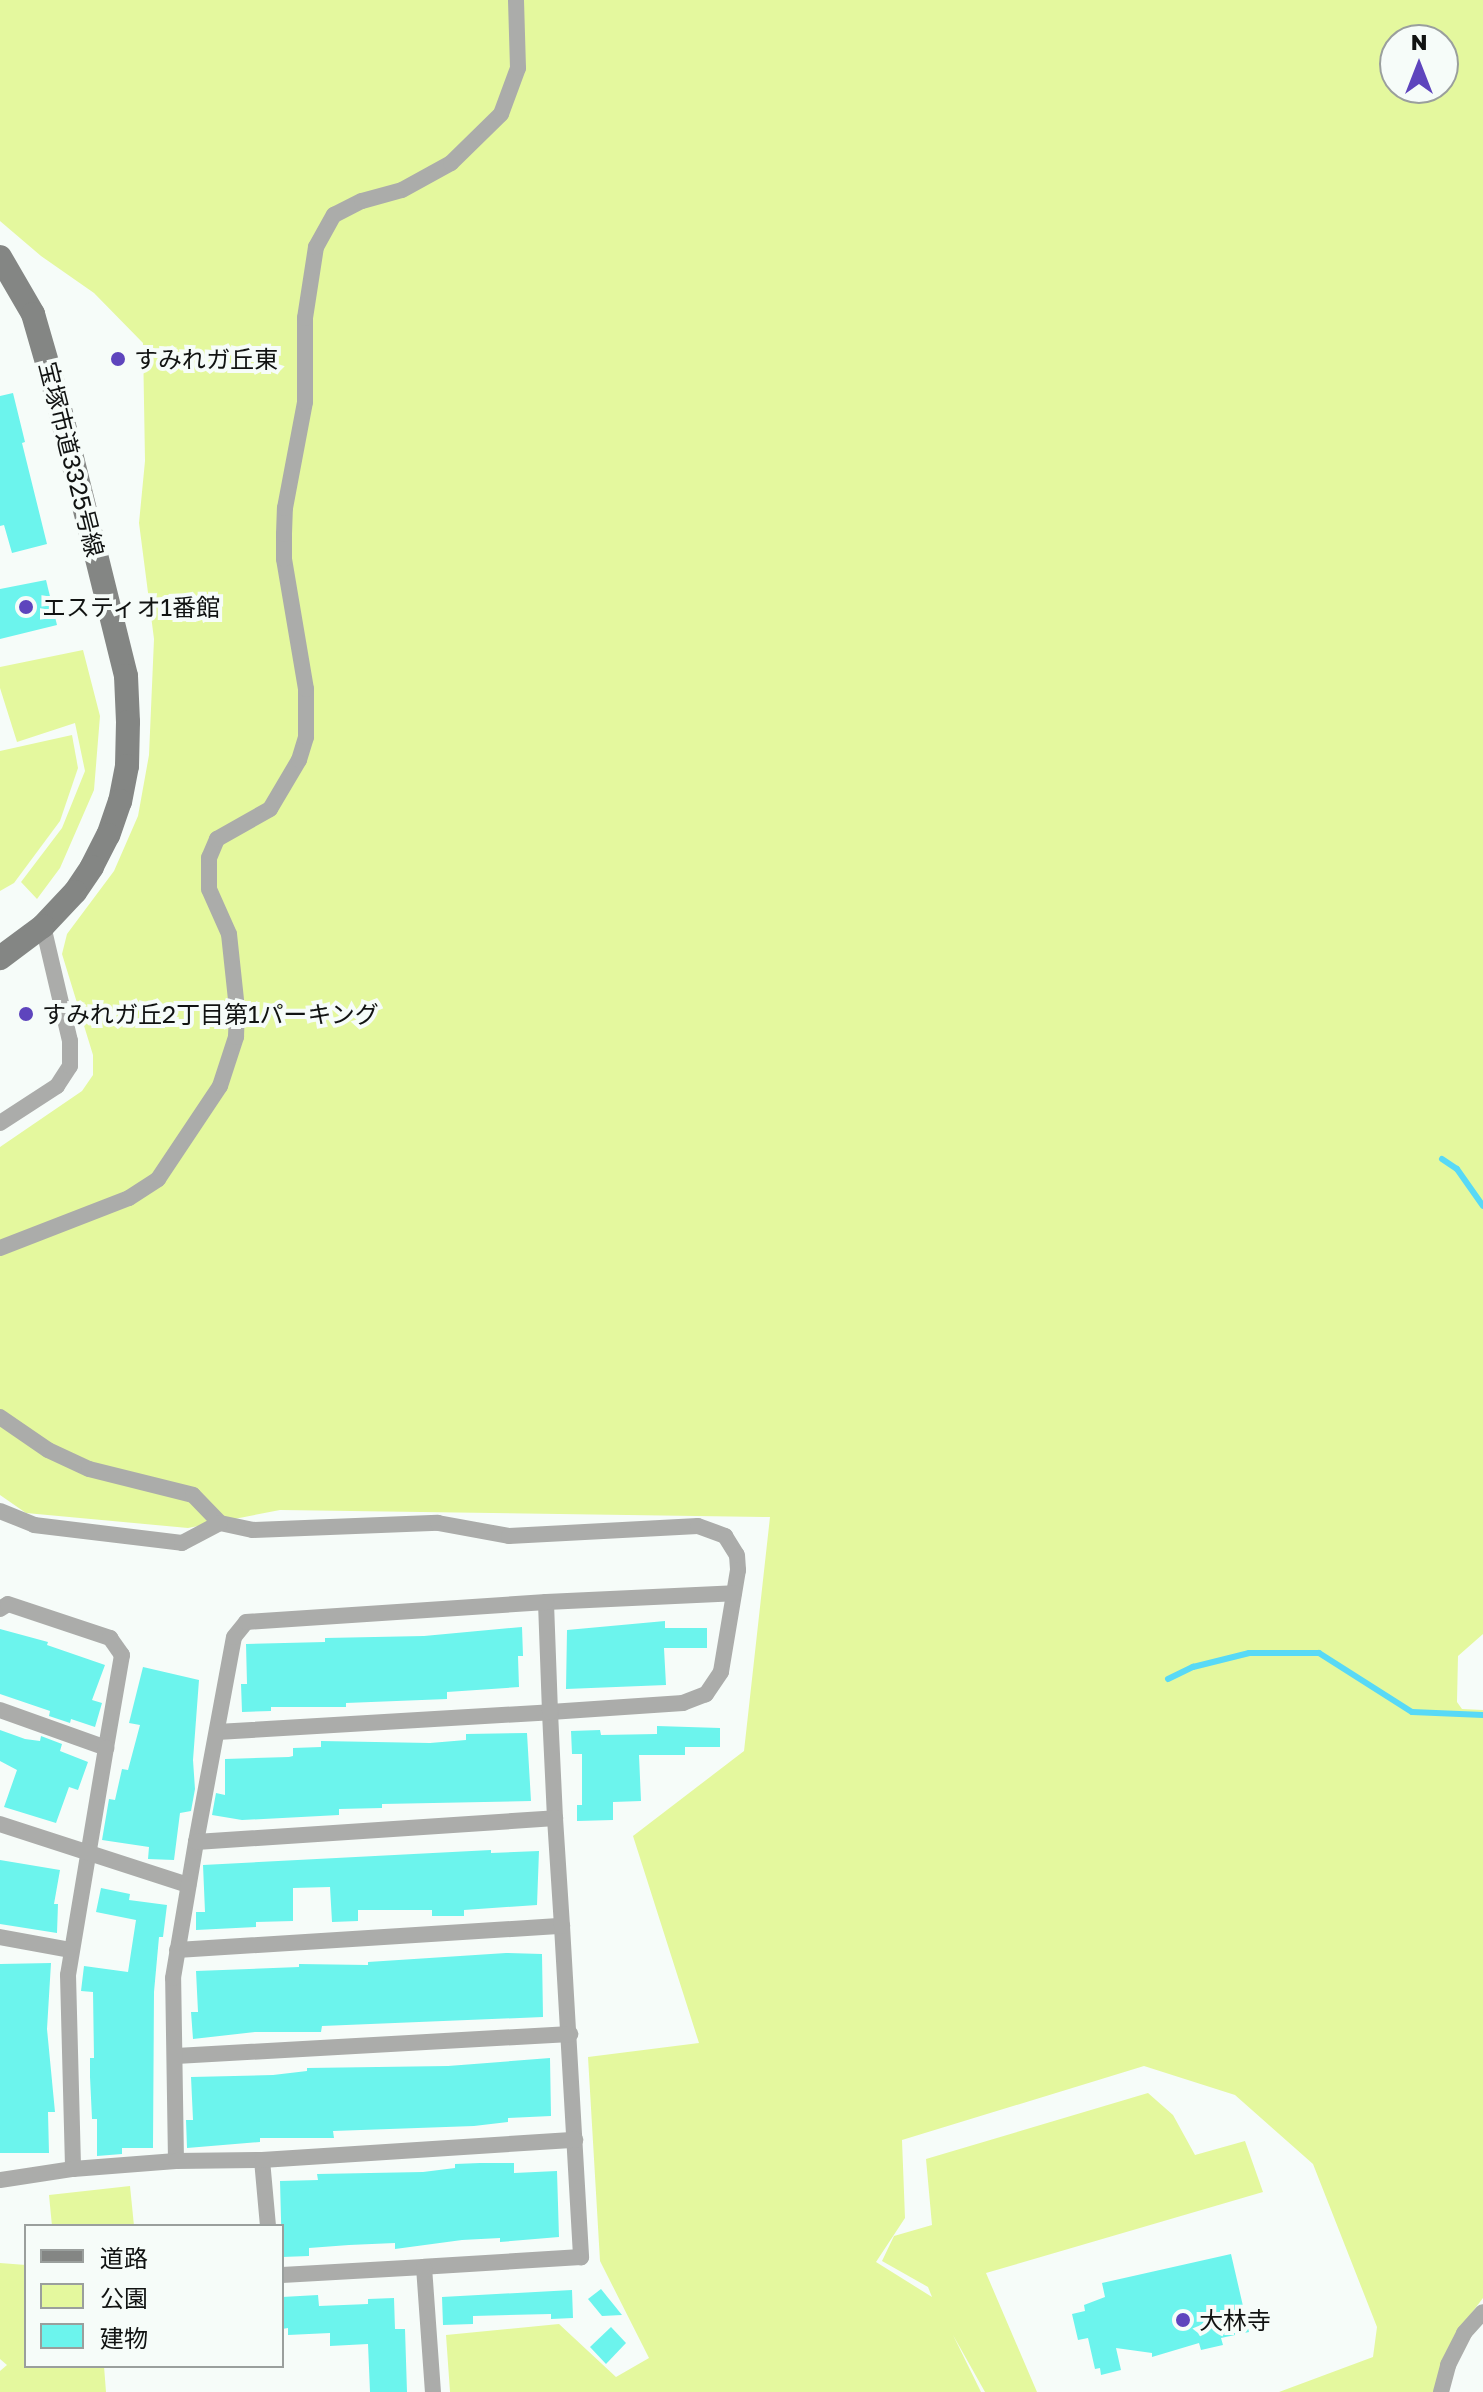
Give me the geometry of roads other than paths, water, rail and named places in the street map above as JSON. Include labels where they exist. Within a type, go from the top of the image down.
[{"type":"street","points":[[0,1248],[129,1198],[158,1179],[220,1086],[236,1037],[237,1009],[229,934],[209,889],[209,858],[217,839],[270,809],[299,760],[306,737],[306,689],[284,559],[284,534],[285,508],[305,402],[305,318],[316,247],[334,215],[362,201],[402,190],[451,163],[501,114],[518,68],[516,0]]},
{"type":"street","name":"宝塚市道3325号線","points":[[0,257],[37,328],[126,676],[127,766],[116,812],[92,867],[75,892],[43,926],[0,958]]},
{"type":"street","points":[[0,1123],[57,1086],[70,1066],[70,1041],[43,926]]},
{"type":"street","points":[[0,1417],[48,1450],[89,1469],[193,1495],[220,1523],[252,1530],[438,1523],[509,1536],[698,1526],[725,1536],[737,1555],[721,1672],[706,1694],[683,1703],[217,1732]]},
{"type":"street","points":[[0,1511],[34,1525],[182,1543],[220,1523]]},
{"type":"street","points":[[176,2161],[173,1978],[234,1637],[246,1622],[734,1593]]},
{"type":"street","points":[[284,2275],[581,2257],[555,1818],[546,1602]]},
{"type":"street","points":[[0,1609],[8,1604],[110,1638],[122,1655],[90,1856],[70,1950],[73,2169]]},
{"type":"street","points":[[0,1710],[106,1748]]},
{"type":"street","points":[[196,1842],[555,1818]]},
{"type":"street","points":[[0,1824],[90,1856],[188,1885]]},
{"type":"street","points":[[177,1950],[562,1926]]},
{"type":"street","points":[[0,1937],[70,1950]]},
{"type":"street","points":[[176,2056],[570,2034]]},
{"type":"street","points":[[0,2180],[73,2169],[176,2161],[262,2160],[575,2140]]},
{"type":"street","points":[[262,2160],[268,2224]]},
{"type":"street","points":[[424,2267],[433,2392]]},
{"type":"street","points":[[1441,2392],[1448,2365],[1464,2333],[1483,2312]]},
{"type":"waterway","points":[[1442,1159],[1457,1169],[1483,1206]]},
{"type":"waterway","points":[[1168,1679],[1193,1667],[1249,1653],[1319,1653],[1412,1712],[1483,1715]]},
{"type":"place","name":"すみれガ丘東","points":[[118,359]]},
{"type":"place","name":"エスティオ1番館","points":[[26,607]]},
{"type":"place","name":"すみれガ丘2丁目第1パーキング","points":[[26,1014]]},
{"type":"place","name":"大林寺","points":[[1183,2320]]}]
